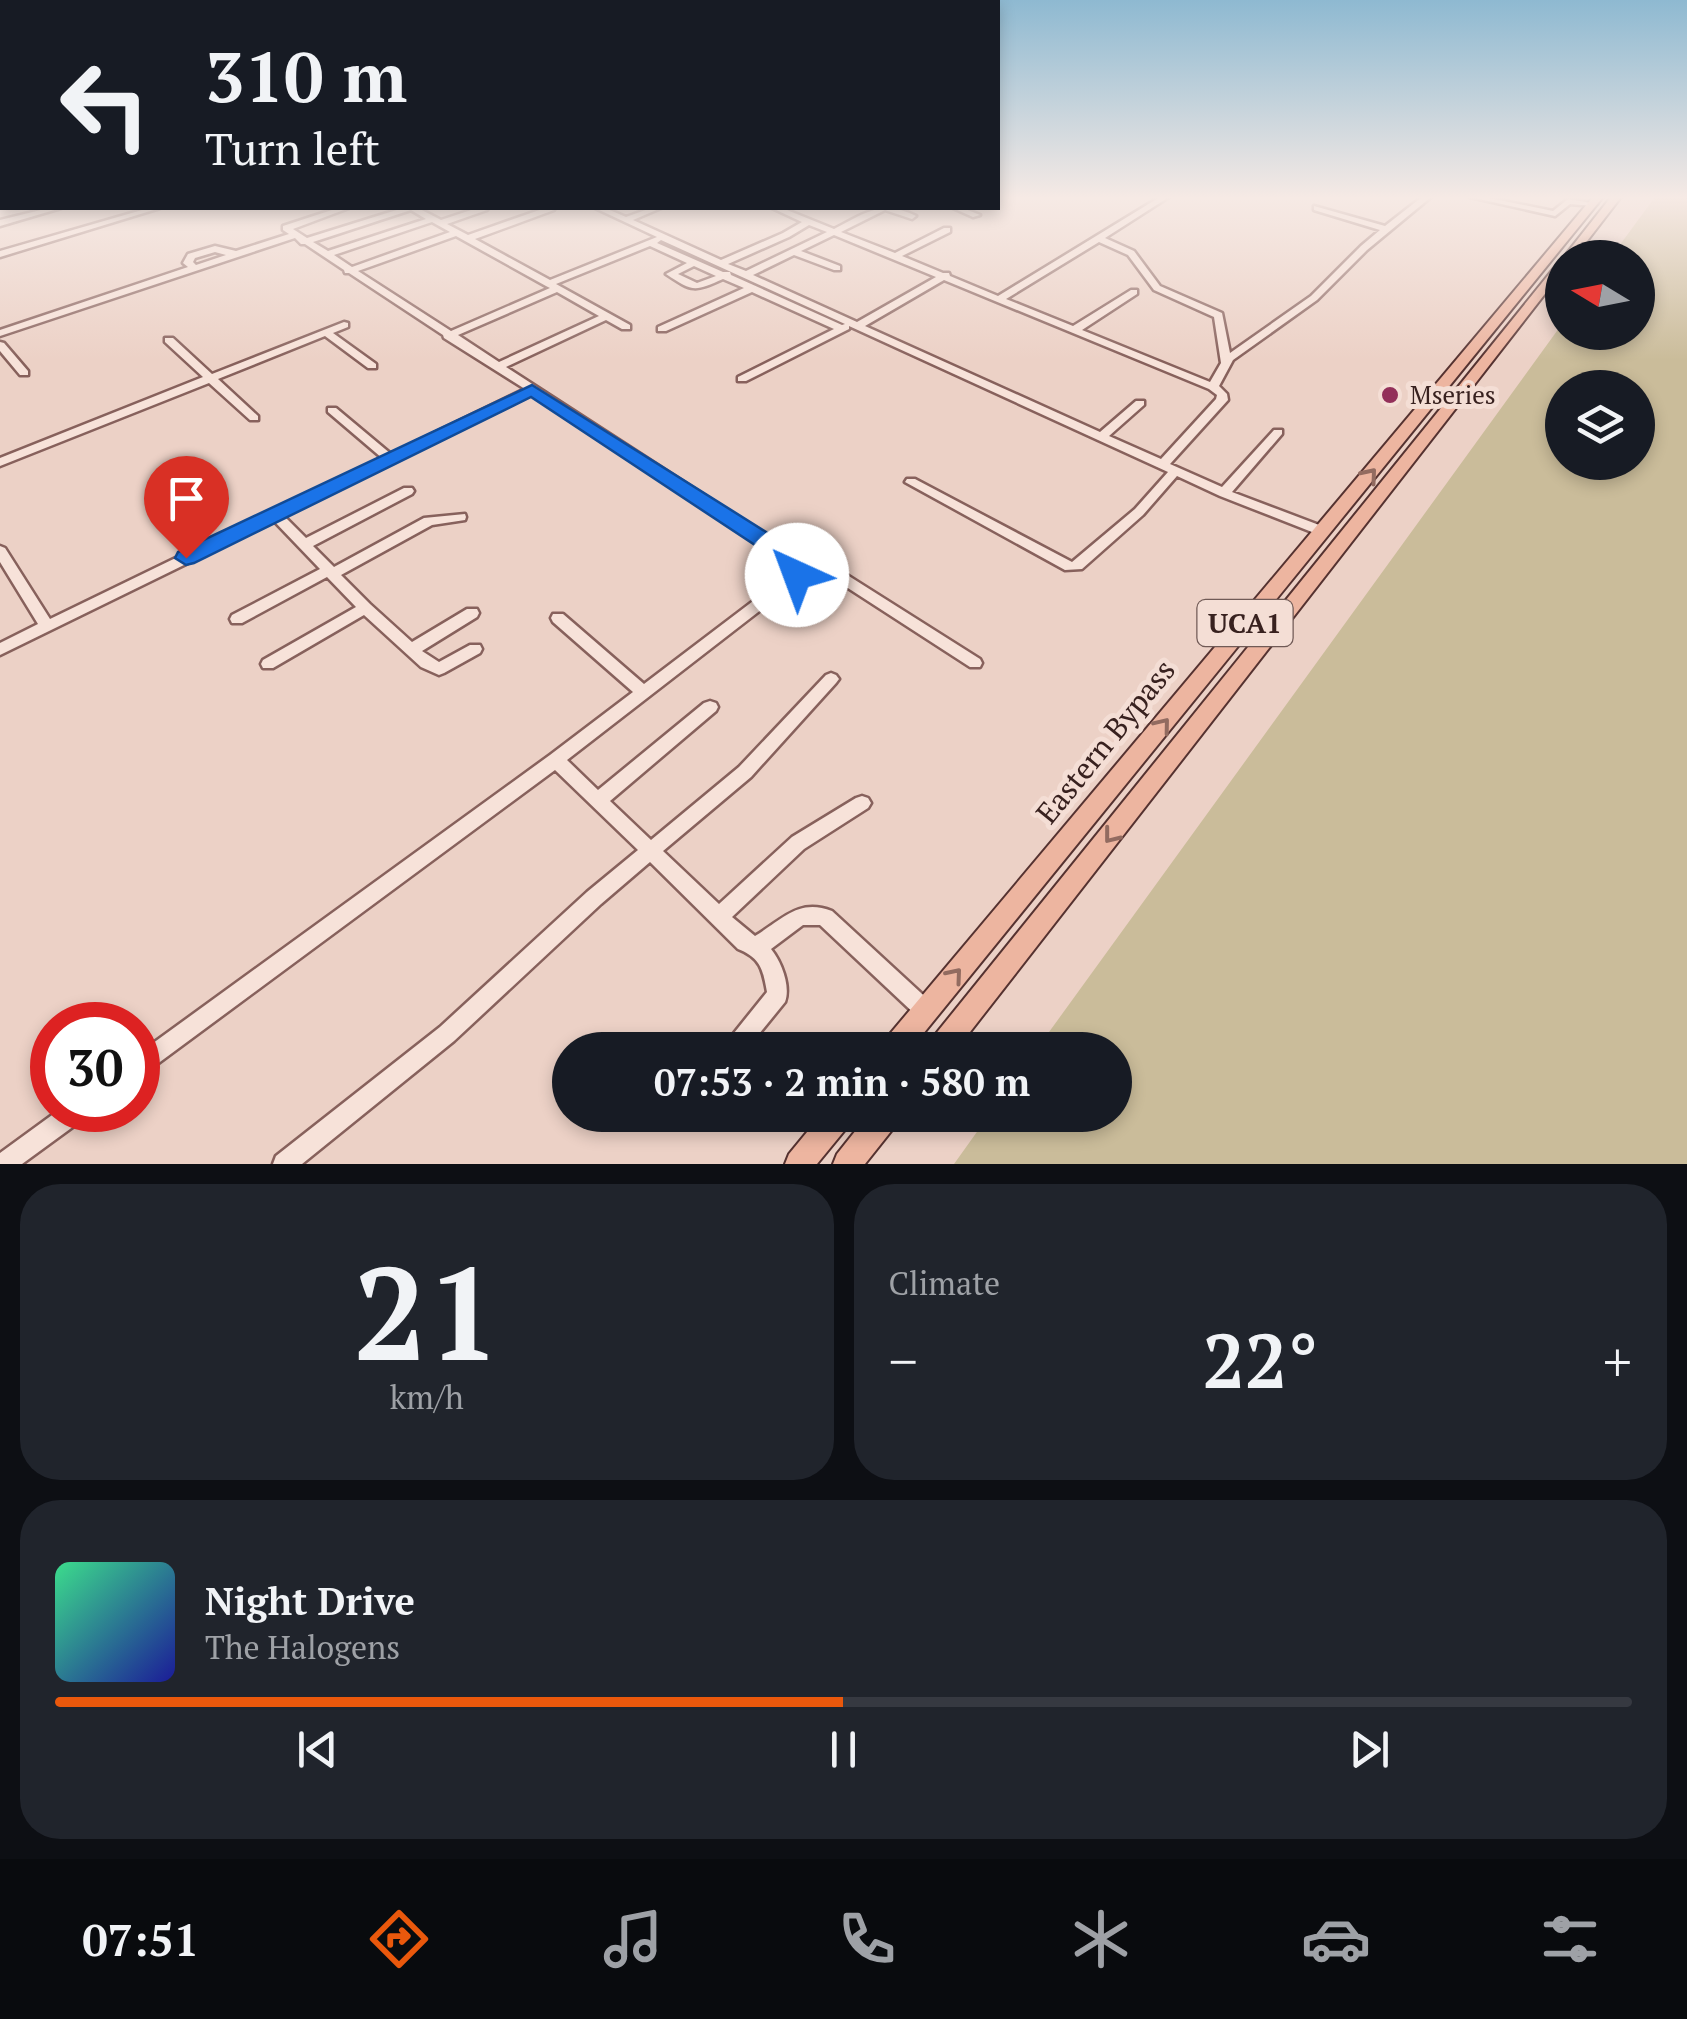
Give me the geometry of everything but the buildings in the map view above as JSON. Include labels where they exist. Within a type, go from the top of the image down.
[{"type":"main road","name":"Eastern Bypass","points":[[954,1032],[1503,326],[1556,251]]},
{"type":"main road","name":"Eastern Bypass","points":[[908,1032],[1322,531],[1545,283]]},
{"type":"main road","points":[[1004,917],[1029,939]]},
{"type":"main road","points":[[799,1164],[826,1132]]},
{"type":"main road","points":[[847,1164],[872,1132]]},
{"type":"street","points":[[0,333],[247,251]]},
{"type":"street","points":[[318,251],[797,565],[825,569],[840,576],[975,662]]},
{"type":"street","points":[[325,256],[340,251]]},
{"type":"street","points":[[348,270],[402,251]]},
{"type":"street","points":[[492,251],[626,327]]},
{"type":"street","points":[[448,336],[631,251]]},
{"type":"street","points":[[673,251],[692,264],[841,328]]},
{"type":"street","points":[[690,251],[743,272],[1224,493],[1322,531]]},
{"type":"street","points":[[722,263],[750,251]]},
{"type":"street","points":[[888,251],[1213,386],[1222,394],[1222,400],[1122,528],[1077,566],[1070,567],[911,482]]},
{"type":"street","points":[[898,255],[905,251]]},
{"type":"street","points":[[1000,298],[1079,251]]},
{"type":"street","points":[[1127,251],[1157,288],[1219,315],[1224,325],[1226,362]]},
{"type":"street","points":[[1213,386],[1226,362],[1314,298],[1365,251]]},
{"type":"street","points":[[707,257],[672,274],[697,287],[794,252],[837,268]]},
{"type":"street","points":[[742,380],[946,275]]},
{"type":"street","points":[[662,329],[750,289]]},
{"type":"street","points":[[1076,329],[1134,292]]},
{"type":"street","points":[[497,367],[607,316]]},
{"type":"street","points":[[0,462],[344,325]]},
{"type":"street","points":[[326,332],[372,366]]},
{"type":"street","points":[[168,340],[254,418]]},
{"type":"street","points":[[0,345],[24,373]]},
{"type":"street","points":[[0,649],[532,390]]},
{"type":"street","points":[[1102,436],[1140,403]]},
{"type":"street","points":[[332,410],[389,458]]},
{"type":"street","points":[[1224,493],[1278,432]]},
{"type":"street","points":[[306,543],[408,491]]},
{"type":"street","points":[[275,514],[426,664],[439,669],[474,650]]},
{"type":"street","points":[[238,619],[430,521],[460,517]]},
{"type":"street","points":[[0,551],[46,626]]},
{"type":"street","points":[[160,1050],[556,760],[792,580],[797,575],[797,565]]},
{"type":"street","points":[[268,664],[366,608]]},
{"type":"street","points":[[414,649],[472,613]]},
{"type":"street","points":[[558,618],[644,693]]},
{"type":"street","points":[[284,1164],[447,1034],[651,850],[745,772],[831,678]]},
{"type":"street","points":[[598,800],[710,707]]},
{"type":"street","points":[[556,760],[771,964],[778,995],[748,1032]]},
{"type":"street","points":[[718,916],[798,842],[862,804]]},
{"type":"street","points":[[756,946],[812,912],[824,917],[926,1010]]},
{"type":"street","points":[[3,1164],[47,1132]]},
{"type":"shaded area","points":[[1655,251],[1687,251],[1687,1164],[954,1164],[977,1132],[1132,1132],[1132,1032],[1049,1032],[1545,347],[1655,350]]},
{"type":"place","name":"Mseries","points":[[1390,395]]},
{"type":"route","points":[[186,558],[532,390],[790,557],[797,565],[797,575]]}]
